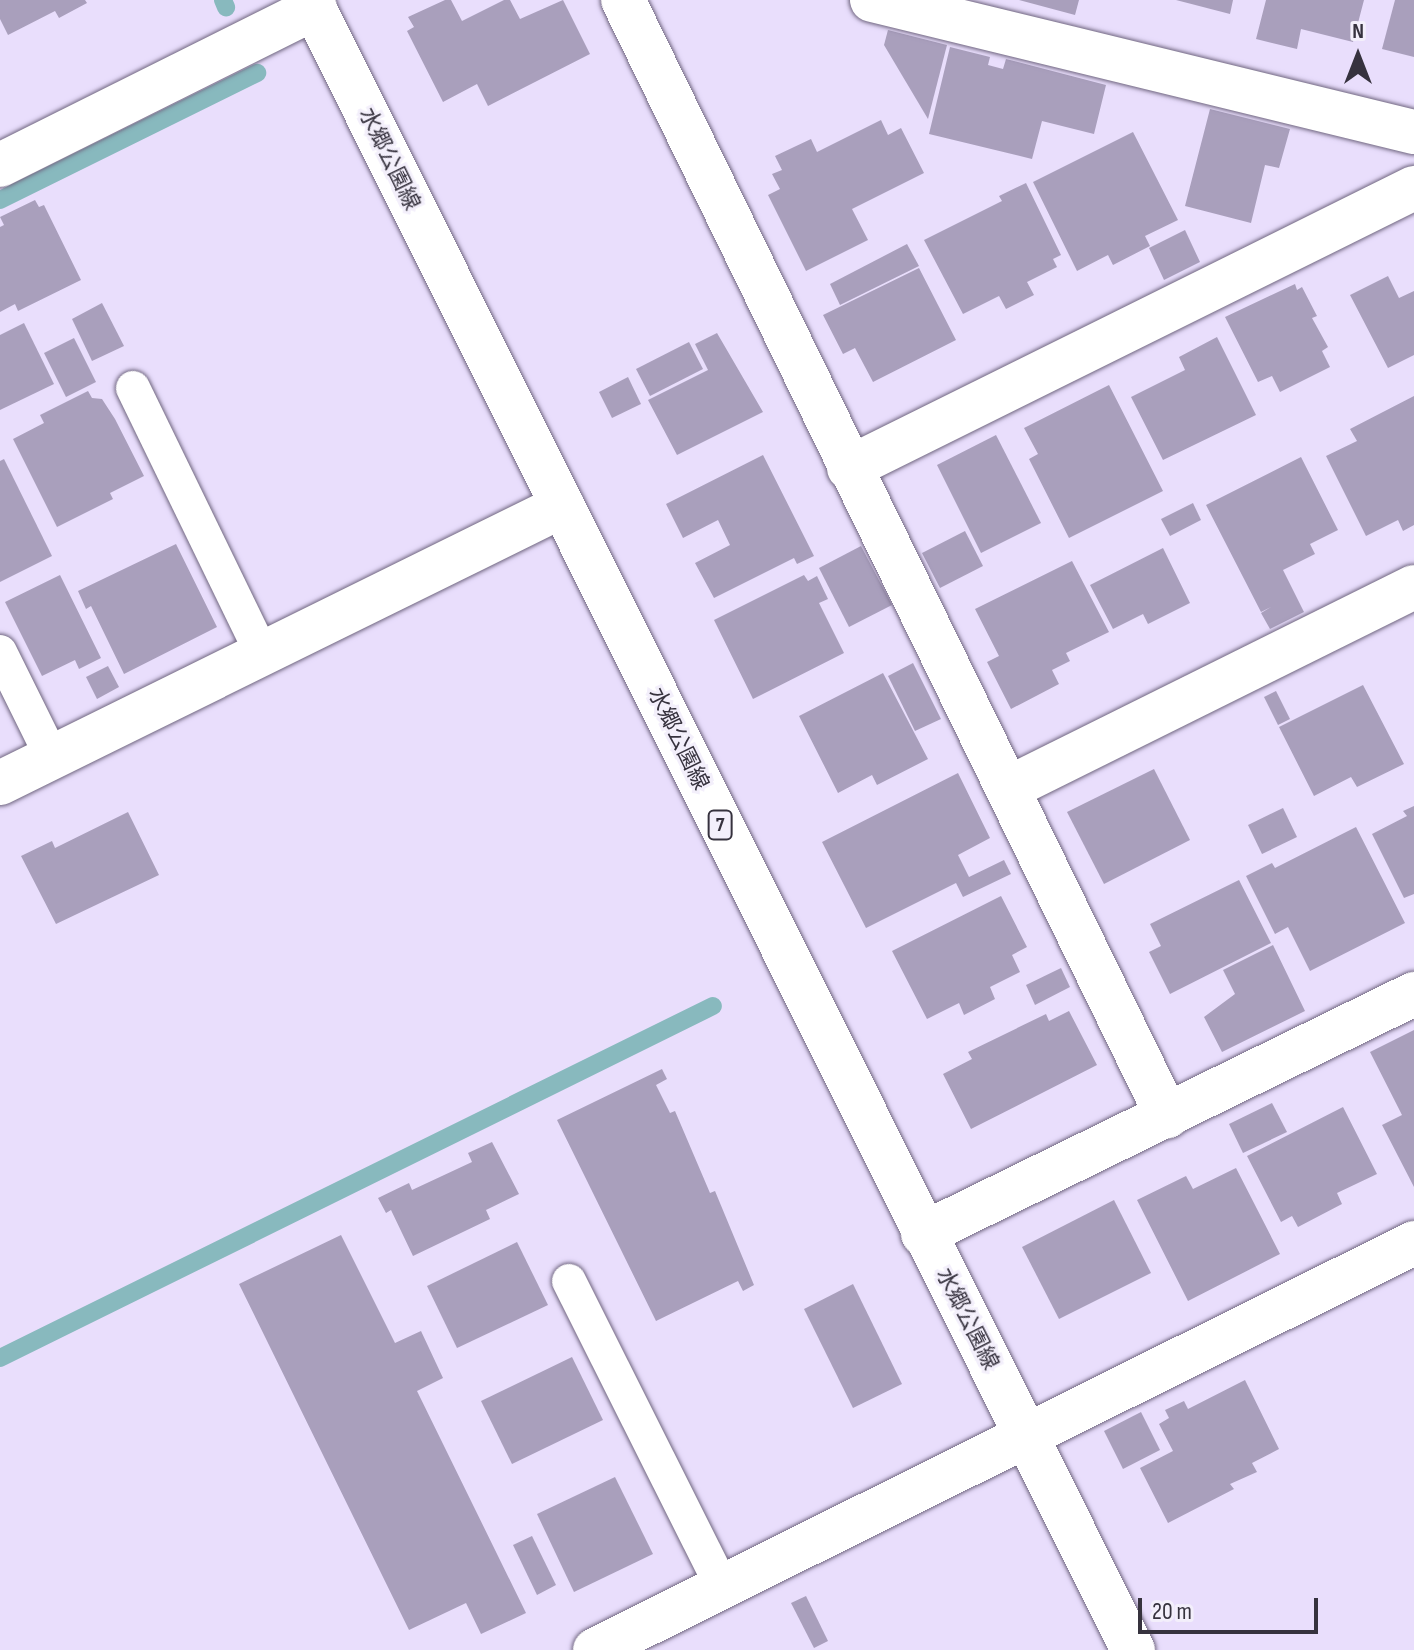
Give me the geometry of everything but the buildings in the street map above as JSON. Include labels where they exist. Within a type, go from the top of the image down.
[{"type":"street","points":[[623,0],[1167,1116]]},
{"type":"street","points":[[872,0],[1414,132]]},
{"type":"street","points":[[0,165],[312,4]]},
{"type":"street","name":"水郷公園線","points":[[312,4],[1133,1650]]},
{"type":"street","points":[[849,468],[1414,188]]},
{"type":"street","points":[[0,783],[562,506]]},
{"type":"street","points":[[1009,788],[1414,587]]},
{"type":"street","points":[[923,1234],[1414,994]]},
{"type":"street","points":[[595,1650],[1414,1243]]},
{"type":"lane","points":[[133,388],[262,654]]},
{"type":"lane","points":[[0,652],[52,757]]},
{"type":"lane","points":[[569,1281],[722,1587]]},
{"type":"waterway","points":[[223,0],[226,7]]},
{"type":"waterway","points":[[0,200],[257,73]]},
{"type":"waterway","points":[[0,1358],[713,1006]]}]
